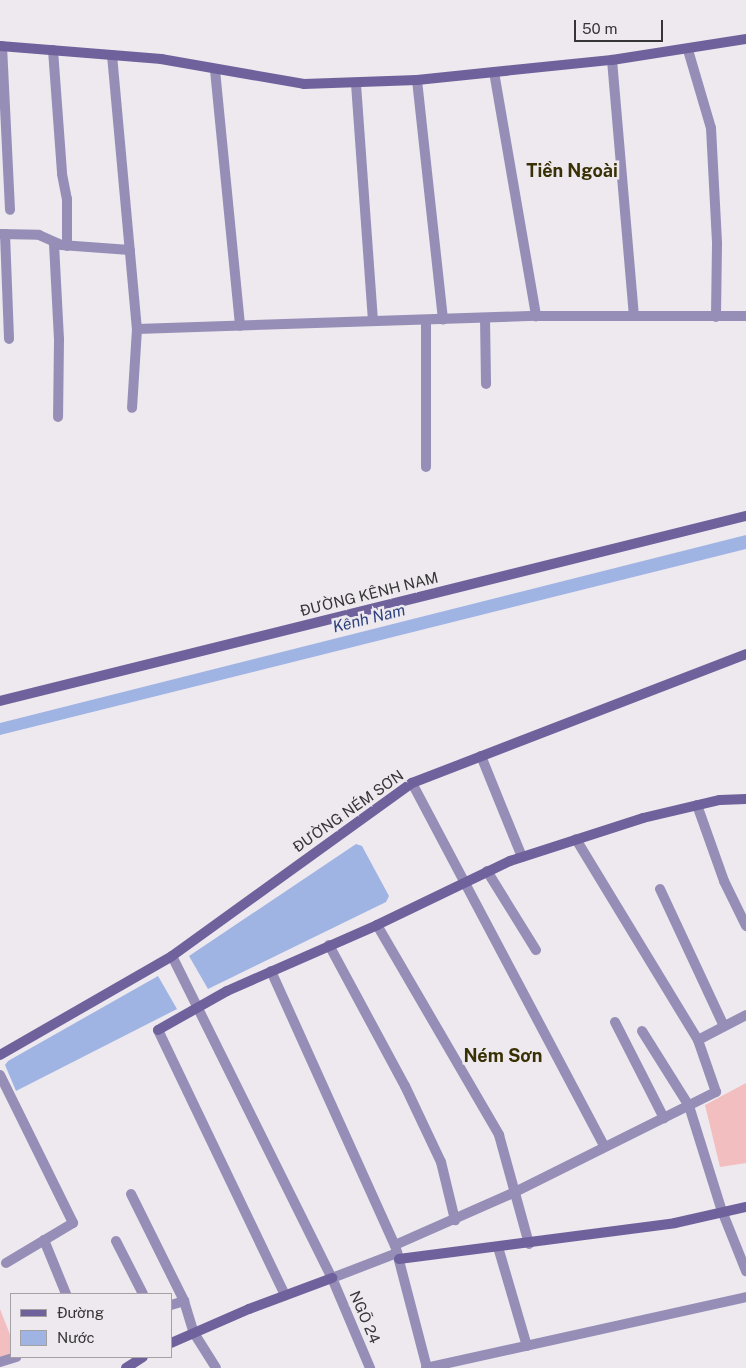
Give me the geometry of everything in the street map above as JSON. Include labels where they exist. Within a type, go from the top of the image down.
[{"type":"street","points":[[10,210],[1,46],[161,59],[215,70],[304,84],[356,84],[417,80],[612,60],[688,50],[746,39]]},
{"type":"street","points":[[52,50],[62,174],[67,199],[67,246]]},
{"type":"street","points":[[688,50],[711,128],[717,244],[716,316]]},
{"type":"street","points":[[112,56],[137,330],[132,408]]},
{"type":"street","points":[[612,60],[634,316]]},
{"type":"street","points":[[215,70],[240,326]]},
{"type":"street","points":[[494,72],[536,316]]},
{"type":"street","points":[[417,80],[443,320]]},
{"type":"street","points":[[356,84],[373,320]]},
{"type":"street","points":[[9,339],[2,234],[40,235],[54,244],[67,246],[130,250]]},
{"type":"street","points":[[54,244],[59,339],[58,417]]},
{"type":"street","points":[[137,330],[373,320],[426,321],[536,316],[746,316]]},
{"type":"street","points":[[485,318],[486,384]]},
{"type":"street","points":[[426,321],[426,467]]},
{"type":"street","name":"ĐƯỜNG KÊNH NAM","points":[[0,701],[746,516]]},
{"type":"street","name":"ĐƯỜNG NÉM SƠN","points":[[0,1055],[172,956],[412,782],[746,654]]},
{"type":"street","points":[[481,756],[522,857]]},
{"type":"street","points":[[412,782],[604,1146]]},
{"type":"street","points":[[285,1295],[158,1030],[272,971],[378,925],[464,881],[522,857],[643,818],[697,805],[746,799]]},
{"type":"street","points":[[697,805],[724,881],[746,926]]},
{"type":"street","points":[[172,1343],[285,1295],[397,1252],[454,1220],[716,1092],[698,1040],[576,840]]},
{"type":"street","points":[[487,871],[536,950]]},
{"type":"street","points":[[660,889],[724,1026]]},
{"type":"street","points":[[378,925],[499,1135],[513,1192],[529,1244]]},
{"type":"street","points":[[329,945],[405,1086],[442,1162],[454,1220]]},
{"type":"street","name":"NGÕ 24","points":[[172,956],[200,1007],[332,1278],[370,1368]]},
{"type":"street","points":[[272,971],[397,1252],[427,1368],[746,1297]]},
{"type":"street","points":[[698,1040],[746,1015]]},
{"type":"street","points":[[615,1022],[664,1118]]},
{"type":"street","points":[[642,1031],[689,1106],[722,1211],[746,1271]]},
{"type":"street","points":[[0,1075],[73,1223],[6,1263]]},
{"type":"street","points":[[131,1194],[184,1301],[194,1333],[216,1368]]},
{"type":"street","points":[[397,1252],[529,1244],[675,1223],[746,1207]]},
{"type":"street","points":[[44,1240],[66,1293]]},
{"type":"street","points":[[116,1241],[142,1293]]},
{"type":"street","points":[[498,1247],[527,1346]]},
{"type":"street","points":[[172,1305],[184,1301]]},
{"type":"street","points":[[0,1362],[13,1358]]},
{"type":"street","points":[[126,1368],[141,1358]]},
{"type":"shaded area","points":[[746,1083],[746,1163],[720,1167],[705,1105]]},
{"type":"shaded area","points":[[0,1309],[10,1334],[10,1356],[0,1360]]},
{"type":"water","name":"Kênh Nam","points":[[746,535],[746,549],[0,735],[0,723]]},
{"type":"water","points":[[356,844],[362,846],[389,896],[386,902],[208,989],[189,956]]},
{"type":"water","points":[[158,976],[177,1009],[16,1091],[5,1065],[8,1061]]},
{"type":"district","name":"Tiền Ngoài","points":[[572,171]]},
{"type":"district","name":"Ném Sơn","points":[[503,1056]]}]
